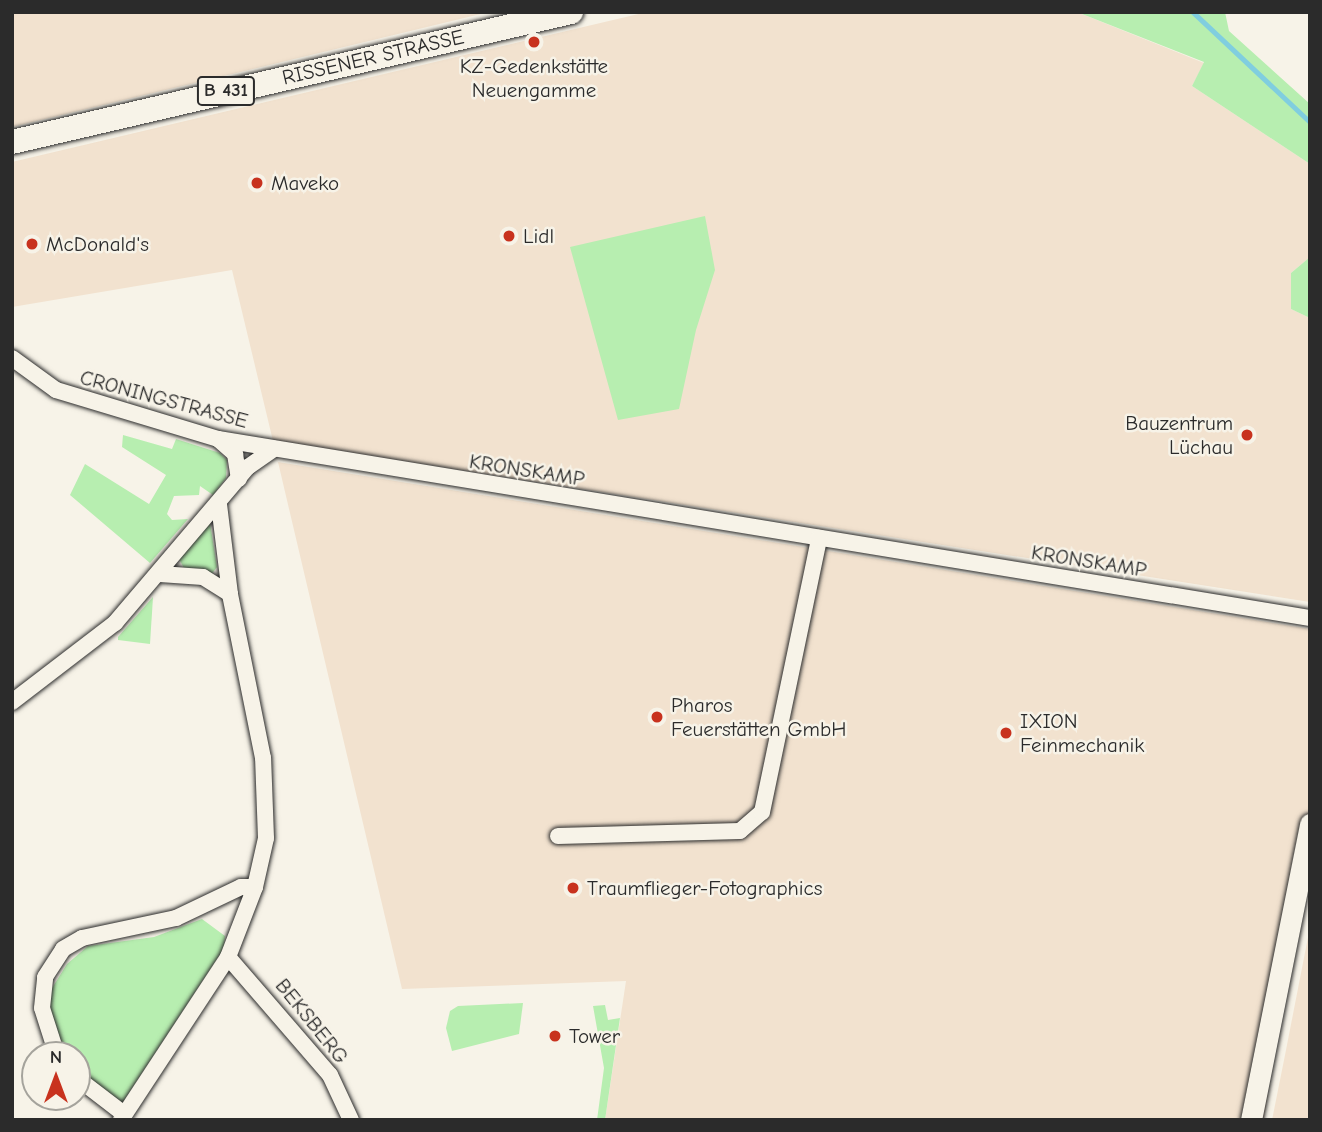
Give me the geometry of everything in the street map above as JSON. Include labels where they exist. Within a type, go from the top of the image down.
[{"type":"main road","name":"RISSENER STRASSE","points":[[12,142],[571,12]]},
{"type":"street","name":"CRONINGSTRASSE","points":[[12,358],[56,390],[219,439],[274,449]]},
{"type":"street","points":[[219,439],[235,454],[239,478]]},
{"type":"street","points":[[12,702],[115,623],[160,574],[239,478],[274,449]]},
{"type":"street","name":"KRONSKAMP","points":[[274,449],[1310,618]]},
{"type":"street","points":[[91,1090],[122,1117],[228,957],[256,887],[266,838],[266,781],[230,594],[219,504]]},
{"type":"street","points":[[558,836],[740,831],[762,812],[819,538]]},
{"type":"street","points":[[160,574],[203,577],[230,594]]},
{"type":"street","points":[[1251,1120],[1310,824]]},
{"type":"street","points":[[53,1041],[42,1008],[45,977],[63,949],[82,938],[176,918],[241,887],[256,887]]},
{"type":"street","name":"BEKSBERG","points":[[228,957],[330,1075],[351,1120]]},
{"type":"shaded area","points":[[12,12],[489,12],[12,127]]},
{"type":"shaded area","points":[[647,12],[1077,12],[1204,63],[1192,86],[1310,164],[1310,257],[1291,273],[1291,309],[1310,318],[1310,602],[273,441],[232,270],[12,307],[12,162]]},
{"type":"shaded area","points":[[278,462],[1310,629],[1310,811],[1264,1120],[605,1120],[626,981],[402,989]]},
{"type":"shaded area","points":[[1310,927],[1310,1120],[1272,1120],[1286,1050]]},
{"type":"green space","points":[[1077,12],[1225,12],[1229,31],[1310,104],[1310,164],[1192,86],[1204,62]]},
{"type":"green space","points":[[705,216],[715,270],[696,330],[679,409],[618,420],[570,247]]},
{"type":"green space","points":[[1310,257],[1310,318],[1291,309],[1291,273]]},
{"type":"green space","points":[[123,435],[172,449],[176,439],[220,453],[227,460],[226,478],[213,495],[200,486],[199,495],[174,496],[167,514],[172,520],[188,519],[150,563],[70,495],[85,464],[149,504],[166,475],[122,447]]},
{"type":"green space","points":[[210,523],[217,567],[211,575],[184,568],[179,559]]},
{"type":"green space","points":[[153,597],[150,644],[118,640],[118,637]]},
{"type":"green space","points":[[202,919],[225,936],[224,948],[121,1105],[91,1082],[91,1041],[61,1041],[52,1024],[49,993],[67,964],[88,946],[154,937]]},
{"type":"green space","points":[[523,1003],[519,1034],[452,1051],[446,1028],[450,1011],[458,1006]]},
{"type":"green space","points":[[605,1005],[608,1020],[620,1018],[605,1120],[597,1120],[604,1068],[593,1006]]},
{"type":"waterway","points":[[1193,12],[1310,122]]},
{"type":"place","name":"KZ-Gedenkstätte Neuengamme","points":[[534,42]]},
{"type":"place","name":"Maveko","points":[[257,183]]},
{"type":"place","name":"Lidl","points":[[509,236]]},
{"type":"place","name":"McDonald's","points":[[32,244]]},
{"type":"place","name":"Bauzentrum Lüchau","points":[[1247,435]]},
{"type":"place","name":"Pharos Feuerstätten GmbH","points":[[657,717]]},
{"type":"place","name":"IXION Feinmechanik","points":[[1006,733]]},
{"type":"place","name":"Traumflieger-Fotographics","points":[[573,888]]},
{"type":"place","name":"Tower","points":[[555,1036]]}]
